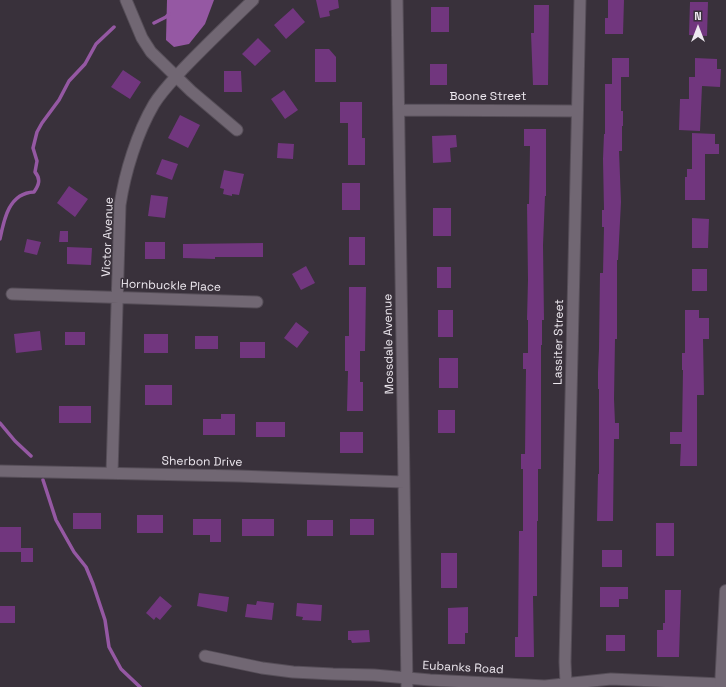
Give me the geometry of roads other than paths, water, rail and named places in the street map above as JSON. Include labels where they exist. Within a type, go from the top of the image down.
[{"type":"street","points":[[126,0],[142,38],[151,52],[176,77],[237,130]]},
{"type":"street","name":"Victor Avenue","points":[[112,473],[119,297],[120,205],[132,156],[154,105],[176,77],[209,42],[253,0]]},
{"type":"street","name":"Mossdale Avenue","points":[[397,0],[406,682]]},
{"type":"street","name":"Lassiter Street","points":[[566,684],[565,647],[580,0]]},
{"type":"street","name":"Boone Street","points":[[399,110],[577,111]]},
{"type":"street","name":"Hornbuckle Place","points":[[12,294],[257,302]]},
{"type":"street","name":"Sherbon Drive","points":[[0,471],[404,482]]},
{"type":"street","points":[[721,686],[726,591]]},
{"type":"street","name":"Eubanks Road","points":[[205,656],[262,668],[293,672],[374,675],[406,682],[430,680],[539,686],[618,679],[721,686]]},
{"type":"waterway","points":[[154,23],[169,14]]},
{"type":"waterway","points":[[0,239],[3,223],[13,202],[26,193],[34,192],[37,187],[39,180],[35,172],[37,161],[33,148],[37,132],[59,100],[69,81],[85,64],[96,44],[114,27]]},
{"type":"waterway","points":[[0,423],[15,441],[31,456]]},
{"type":"waterway","points":[[43,480],[56,520],[74,552],[86,567],[93,584],[105,620],[109,647],[121,669],[140,687]]}]
